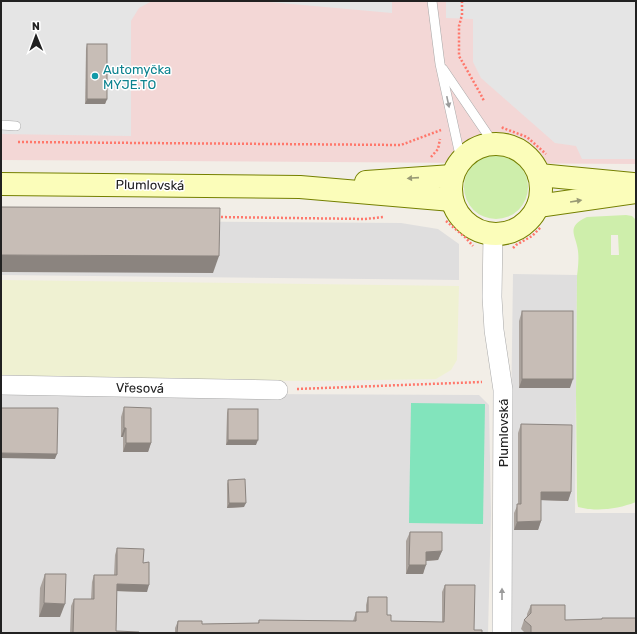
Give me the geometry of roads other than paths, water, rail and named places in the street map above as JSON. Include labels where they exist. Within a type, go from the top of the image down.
[{"type":"main road","points":[[636,184],[545,167],[532,162],[522,152],[508,146],[494,144],[481,146],[470,152],[457,168],[450,188],[447,209],[457,213],[467,224],[479,231],[493,234],[507,233],[520,227],[530,218],[541,214],[636,192]]},
{"type":"main road","points":[[541,214],[540,196],[545,167]]},
{"type":"main road","name":"Plumlovská","points":[[1,184],[300,187],[422,178],[457,168]]},
{"type":"main road","name":"Plumlovská","points":[[300,187],[447,209]]},
{"type":"street","name":"Plumlovská","points":[[493,234],[492,297],[494,330],[502,381],[502,633]]},
{"type":"street","name":"Vřesová","points":[[1,385],[278,390]]},
{"type":"lane","points":[[432,1],[440,64],[457,168]]},
{"type":"lane","points":[[440,64],[494,144]]},
{"type":"lane","points":[[1,125],[16,126]]},
{"type":"place","name":"Automyčka MYJE.TO","points":[[95,76]]}]
